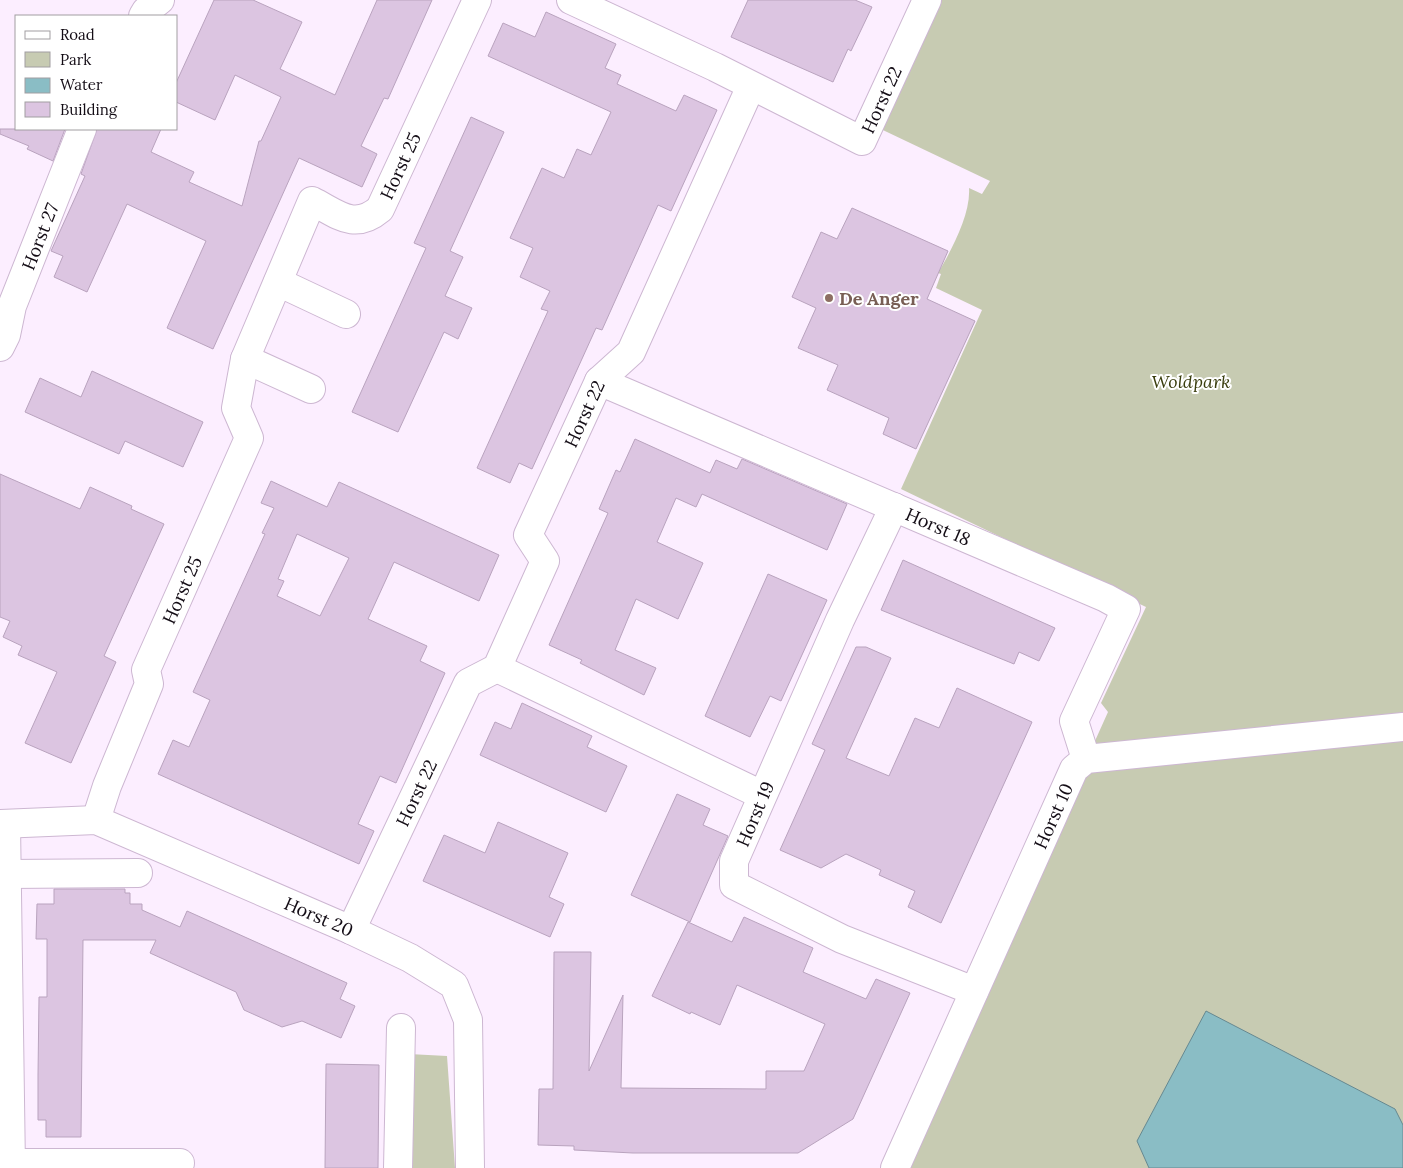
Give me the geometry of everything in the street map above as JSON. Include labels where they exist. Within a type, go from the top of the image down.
[{"type":"street","points":[[144,15],[160,0]]},
{"type":"street","name":"Horst 25","points":[[96,820],[107,786],[149,684],[146,670],[249,438],[236,408],[245,359],[312,201],[352,221],[368,219],[380,209],[477,0]]},
{"type":"street","name":"Horst 22","points":[[571,0],[862,141],[927,0]]},
{"type":"street","name":"Horst 22","points":[[351,930],[468,683],[497,668],[545,561],[528,535],[599,381],[631,352],[751,86]]},
{"type":"street","name":"Horst 27","points":[[0,347],[6,335],[12,306],[82,130]]},
{"type":"street","points":[[278,282],[346,314]]},
{"type":"street","points":[[245,359],[311,389]]},
{"type":"street","name":"Horst 18","points":[[599,381],[1106,598],[1126,609],[1074,721],[1086,759]]},
{"type":"street","name":"Horst 19","points":[[894,507],[840,620],[734,860],[734,885],[842,939],[974,991]]},
{"type":"street","points":[[497,668],[762,795]]},
{"type":"street","points":[[1086,759],[1403,727]]},
{"type":"street","name":"Horst 10","points":[[895,1168],[1064,789],[1074,769],[1086,759]]},
{"type":"street","name":"Horst 20","points":[[3,824],[96,820],[351,930],[410,958],[454,985],[468,1020],[470,1168]]},
{"type":"street","points":[[3,824],[7,874],[4,1020],[7,1164],[180,1163]]},
{"type":"street","points":[[7,874],[138,873]]},
{"type":"street","points":[[398,1168],[400,1028]]},
{"type":"green space","name":"Woldpark","points":[[932,0],[1403,0],[1403,1168],[903,1168],[1108,712],[1101,703],[1146,607],[901,489],[982,310],[936,288],[941,274],[938,273],[954,243],[967,209],[969,188],[982,194],[990,181],[866,122]]},
{"type":"green space","points":[[409,1054],[447,1056],[455,1168],[410,1168]]},
{"type":"water","points":[[1206,1011],[1395,1109],[1403,1125],[1403,1168],[1149,1168],[1137,1141]]},
{"type":"building","points":[[214,0],[253,0],[302,22],[280,69],[335,95],[377,0],[432,0],[388,99],[384,98],[361,146],[377,154],[362,187],[299,158],[213,349],[167,328],[206,241],[127,204],[87,292],[54,277],[63,256],[51,251],[85,176],[81,174],[97,130],[161,130],[151,152],[194,172],[189,182],[242,206],[259,141],[261,141],[281,97],[235,75],[215,120],[178,103],[178,79]]},
{"type":"building","points":[[748,0],[855,0],[872,7],[851,51],[848,49],[833,82],[731,37]]},
{"type":"building","points":[[546,12],[616,44],[605,68],[621,75],[617,84],[676,111],[684,95],[717,110],[671,211],[658,205],[602,330],[596,328],[532,469],[519,463],[510,483],[477,468],[548,311],[541,309],[550,291],[520,277],[533,248],[510,238],[542,168],[564,178],[577,149],[591,155],[611,112],[488,56],[503,23],[535,37]]},
{"type":"building","points":[[471,117],[504,132],[450,251],[463,257],[445,296],[472,308],[458,339],[444,332],[398,432],[352,412],[426,248],[414,243]]},
{"type":"building","points":[[0,129],[65,130],[53,161],[27,149],[29,146],[0,134]]},
{"type":"building","points":[[852,208],[948,251],[927,299],[975,321],[916,449],[883,434],[889,418],[827,390],[838,365],[798,348],[816,308],[792,297],[821,232],[837,239]]},
{"type":"building","points":[[92,371],[203,422],[183,467],[125,441],[119,454],[25,412],[40,378],[81,397]]},
{"type":"building","points":[[635,439],[710,473],[716,460],[737,469],[742,459],[847,504],[827,550],[702,494],[696,507],[676,498],[657,542],[703,563],[678,619],[636,599],[615,650],[656,668],[644,695],[580,663],[582,660],[549,645],[608,513],[599,509],[616,470],[620,472]]},
{"type":"building","points":[[0,474],[80,509],[90,487],[132,506],[131,509],[164,524],[104,656],[116,662],[71,763],[25,743],[57,672],[18,655],[22,646],[3,637],[10,621],[0,617]]},
{"type":"building","points":[[271,481],[327,507],[339,482],[499,555],[479,601],[394,562],[368,619],[427,646],[420,661],[445,673],[396,783],[380,776],[358,824],[374,831],[359,864],[158,774],[173,740],[189,747],[210,700],[193,692],[265,534],[262,533],[274,508],[261,503]],"holes":[[[297,534],[349,558],[320,616],[277,596],[284,581],[278,579]]]},
{"type":"building","points":[[903,560],[1055,628],[1039,661],[1019,652],[1014,664],[881,610]]},
{"type":"building","points":[[768,574],[827,600],[781,701],[770,696],[750,737],[705,716]]},
{"type":"building","points":[[856,647],[866,647],[891,658],[846,758],[889,776],[915,718],[939,728],[957,688],[1032,722],[941,923],[908,907],[915,891],[879,875],[881,870],[846,854],[821,868],[780,850],[825,750],[812,744]]},
{"type":"building","points":[[522,703],[592,736],[587,747],[627,766],[606,812],[480,755],[495,722],[511,729]]},
{"type":"building","points":[[677,794],[710,809],[703,825],[728,836],[690,922],[631,895]]},
{"type":"building","points":[[498,822],[568,853],[549,897],[564,904],[550,937],[423,881],[444,835],[485,853]]},
{"type":"building","points":[[54,889],[125,889],[125,893],[130,893],[130,904],[142,904],[142,910],[180,927],[187,911],[347,983],[340,999],[355,1006],[341,1038],[302,1021],[282,1027],[244,1010],[236,992],[150,953],[156,940],[83,940],[81,1137],[46,1137],[46,1120],[38,1120],[38,1075],[39,997],[47,997],[47,939],[36,939],[37,904],[54,904]]},
{"type":"building","points":[[744,917],[813,948],[803,972],[866,999],[876,979],[910,993],[853,1119],[798,1153],[633,1153],[574,1150],[574,1146],[538,1145],[539,1089],[553,1089],[554,952],[591,952],[589,1071],[623,995],[621,1088],[766,1089],[766,1071],[804,1071],[825,1024],[737,985],[720,1025],[691,1012],[690,1014],[652,996],[688,922],[732,942]]},
{"type":"building","points":[[326,1064],[379,1065],[378,1168],[325,1168]]},
{"type":"place","name":"De Anger","points":[[829,298]]}]
